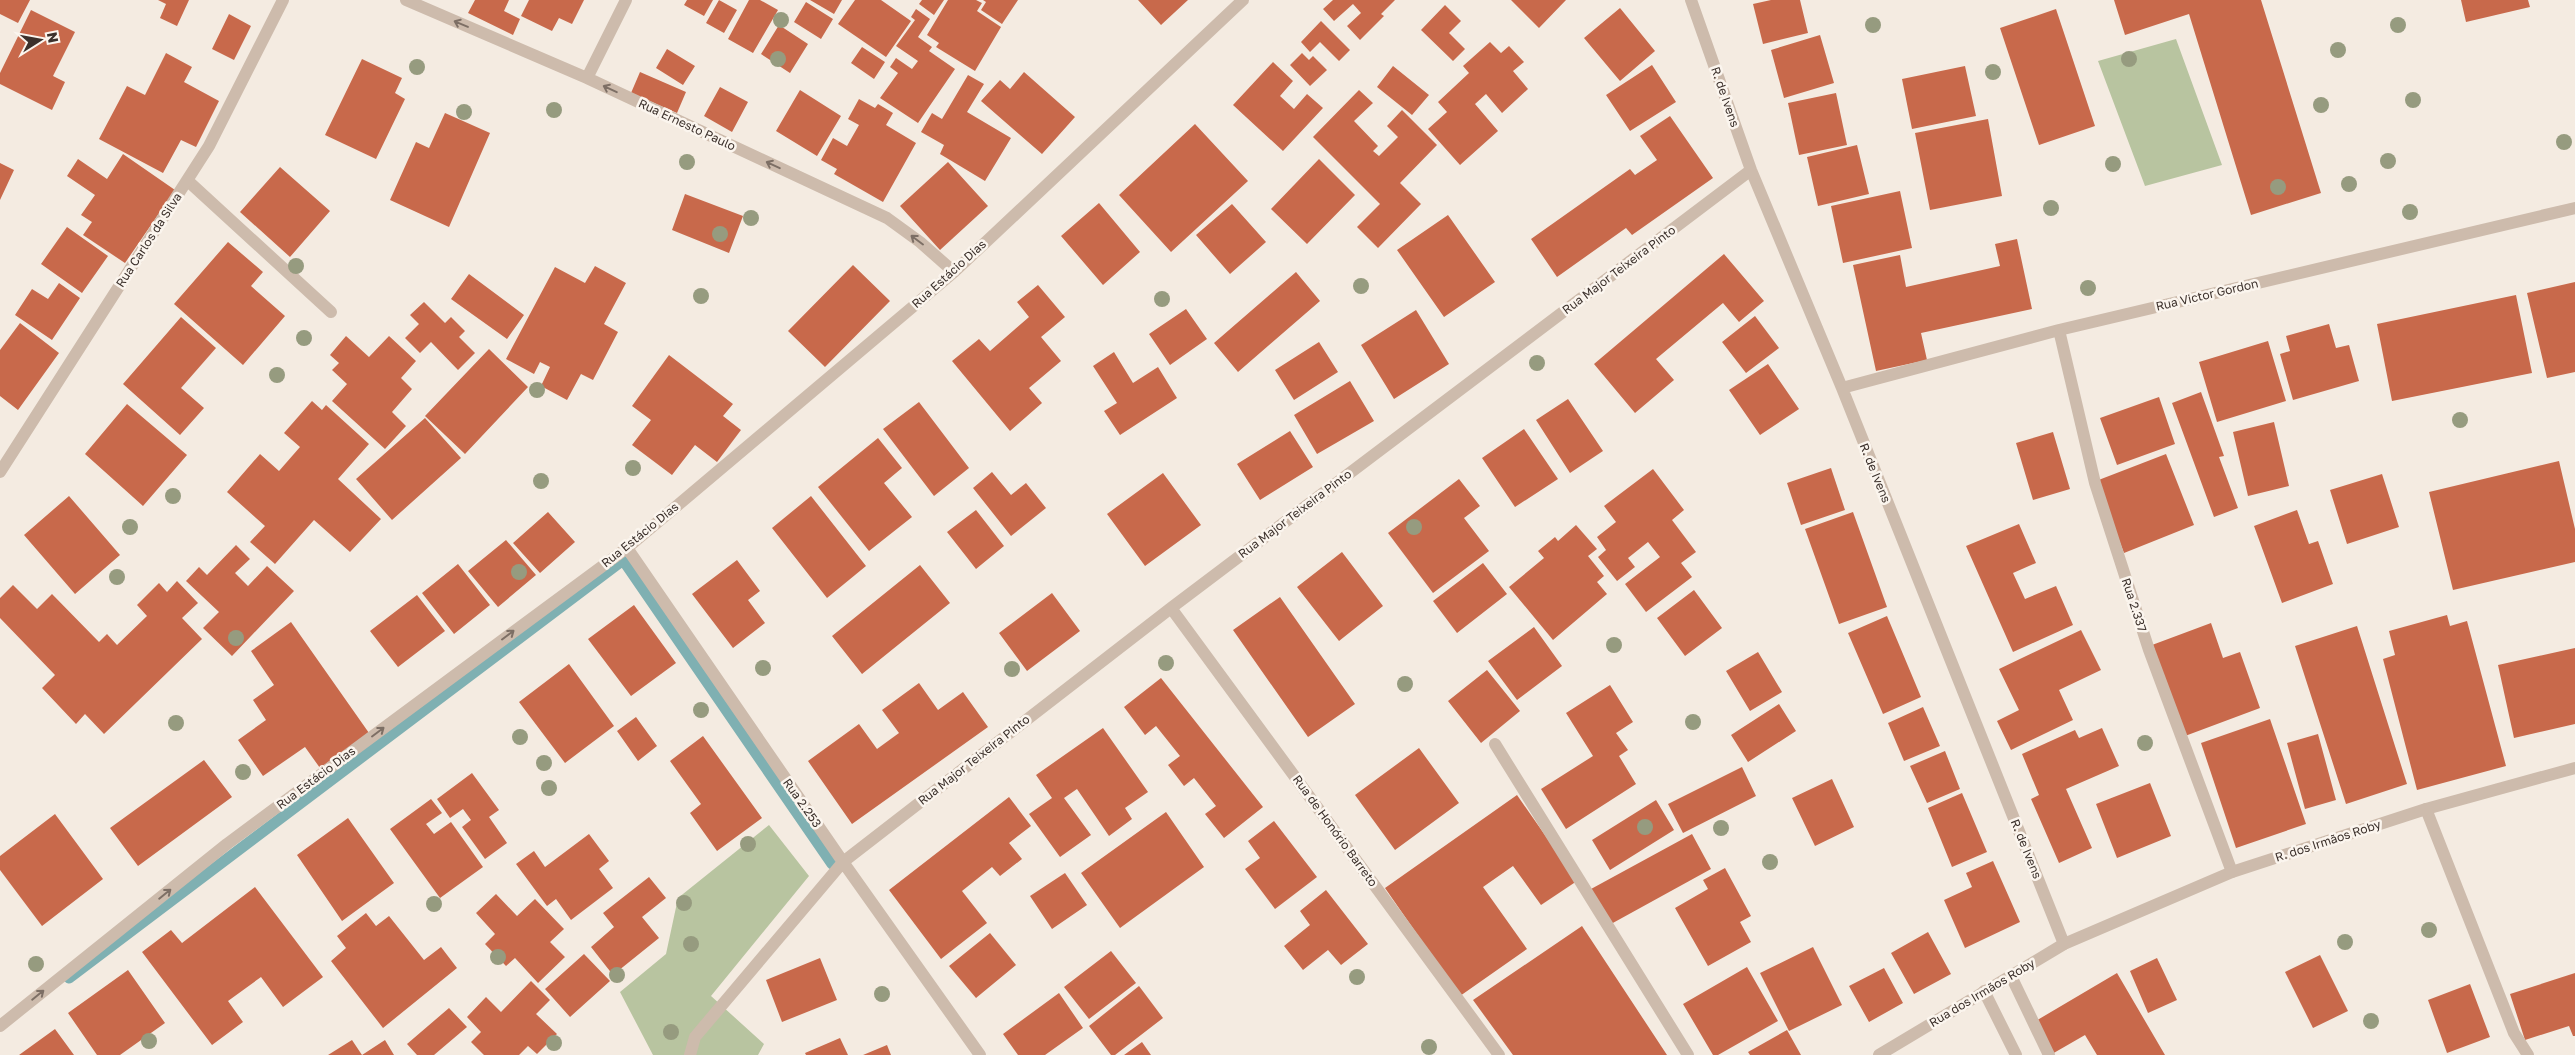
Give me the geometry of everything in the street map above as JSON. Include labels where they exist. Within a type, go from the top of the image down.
[{"type":"street","name":"Rua Carlos da Silva","points":[[0,472],[210,146],[283,0]]},
{"type":"street","name":"Rua Ernesto Paulo","points":[[406,0],[587,78],[887,218],[920,242],[954,272]]},
{"type":"street","points":[[587,78],[626,0]]},
{"type":"street","name":"Rua Estácio Dias","points":[[0,1026],[226,844],[626,548],[954,272],[1243,0]]},
{"type":"street","name":"R. de Ivens","points":[[1691,0],[1751,170],[1842,388],[2064,944]]},
{"type":"street","name":"Rua Major Teixeira Pinto","points":[[690,1055],[695,1037],[843,862],[1171,608],[1751,170]]},
{"type":"street","points":[[188,181],[331,312]]},
{"type":"street","name":"Rua Victor Gordon","points":[[1842,388],[2059,330],[2575,208]]},
{"type":"street","name":"Rua 2.337","points":[[2059,330],[2095,483],[2149,650],[2232,872]]},
{"type":"street","name":"Rua 2.253","points":[[626,548],[843,862],[980,1055]]},
{"type":"street","name":"Rua de Honório Barreto","points":[[1171,608],[1499,1055]]},
{"type":"street","points":[[1495,744],[1688,1055]]},
{"type":"street","name":"R. dos Irmãos Roby","points":[[2087,934],[2232,872],[2426,809],[2575,768]]},
{"type":"street","points":[[2426,809],[2514,1033],[2528,1055]]},
{"type":"street","name":"Rua dos Irmãos Roby","points":[[1879,1055],[2064,944],[2087,934]]},
{"type":"street","points":[[2012,976],[2049,1055]]},
{"type":"street","points":[[1984,991],[2016,1055]]},
{"type":"green space","points":[[2176,39],[2222,165],[2145,186],[2098,61]]},
{"type":"green space","points":[[769,825],[809,876],[711,996],[764,1044],[758,1055],[653,1055],[620,992],[666,954],[678,898]]},
{"type":"building","points":[[0,0],[30,0],[18,23],[0,14]]},
{"type":"building","points":[[158,0],[189,0],[177,26],[160,18],[166,4]]},
{"type":"building","points":[[475,0],[509,0],[504,11],[520,19],[513,35],[468,13]]},
{"type":"building","points":[[529,0],[584,0],[572,24],[559,18],[552,31],[521,16]]},
{"type":"building","points":[[687,0],[713,0],[704,16],[684,5]]},
{"type":"building","points":[[719,0],[737,10],[724,33],[706,23]]},
{"type":"building","points":[[749,0],[760,0],[778,10],[753,53],[728,39]]},
{"type":"building","points":[[810,0],[842,0],[834,14]]},
{"type":"building","points":[[855,0],[881,0],[911,21],[886,57],[838,24]]},
{"type":"building","points":[[922,0],[944,0],[934,15],[919,4]]},
{"type":"building","points":[[948,0],[976,0],[982,3],[977,11],[1001,27],[975,71],[936,47],[939,43],[927,35]]},
{"type":"building","points":[[983,0],[1018,0],[1002,24],[981,10],[986,2]]},
{"type":"building","points":[[1138,0],[1188,0],[1161,25]]},
{"type":"building","points":[[1333,0],[1395,0],[1381,14],[1384,16],[1360,40],[1347,26],[1361,13],[1353,4],[1334,21],[1323,9]]},
{"type":"building","points":[[1511,0],[1566,0],[1539,28]]},
{"type":"building","points":[[1771,0],[1800,0],[1808,33],[1763,44],[1753,4]]},
{"type":"building","points":[[2114,0],[2261,0],[2321,193],[2251,215],[2189,14],[2125,35]]},
{"type":"building","points":[[2461,0],[2528,0],[2530,7],[2466,22]]},
{"type":"building","points":[[806,2],[833,19],[821,39],[794,22]]},
{"type":"building","points":[[1445,5],[1461,21],[1449,33],[1465,49],[1453,61],[1421,30]]},
{"type":"building","points":[[1620,8],[1655,51],[1620,81],[1584,38]]},
{"type":"building","points":[[916,9],[930,19],[918,37],[932,47],[929,51],[955,69],[918,123],[880,98],[898,73],[890,67],[896,58],[912,69],[918,61],[896,46],[915,20],[911,17]]},
{"type":"building","points":[[2056,9],[2095,126],[2039,145],[2000,28]]},
{"type":"building","points":[[31,10],[75,32],[53,76],[65,82],[52,110],[0,84],[0,73]]},
{"type":"building","points":[[229,14],[251,26],[234,60],[212,49]]},
{"type":"building","points":[[1321,21],[1350,50],[1339,61],[1320,42],[1310,52],[1301,42]]},
{"type":"building","points":[[779,25],[808,44],[790,73],[761,54]]},
{"type":"building","points":[[1820,35],[1834,83],[1784,98],[1771,50]]},
{"type":"building","points":[[1490,42],[1501,53],[1509,46],[1524,62],[1513,71],[1528,89],[1502,113],[1486,94],[1475,104],[1498,131],[1460,165],[1428,129],[1447,112],[1438,102],[1469,73],[1463,66]]},
{"type":"building","points":[[862,47],[885,62],[874,79],[851,63]]},
{"type":"building","points":[[667,49],[695,66],[683,85],[656,68]]},
{"type":"building","points":[[166,53],[192,67],[184,82],[219,101],[196,147],[181,140],[163,173],[99,139],[127,86],[145,95]]},
{"type":"building","points":[[1302,53],[1309,60],[1313,56],[1327,70],[1310,86],[1290,65]]},
{"type":"building","points":[[362,59],[402,78],[395,93],[405,99],[376,159],[325,135]]},
{"type":"building","points":[[1273,62],[1293,81],[1280,96],[1294,109],[1307,94],[1323,108],[1283,151],[1233,105]]},
{"type":"building","points":[[1652,65],[1676,102],[1630,131],[1606,95]]},
{"type":"building","points":[[1393,66],[1429,95],[1412,115],[1377,87]]},
{"type":"building","points":[[1965,66],[1976,116],[1912,129],[1902,79]]},
{"type":"building","points":[[640,72],[686,92],[677,113],[631,93]]},
{"type":"building","points":[[1024,72],[1075,117],[1042,154],[981,101],[1000,80],[1010,89]]},
{"type":"building","points":[[968,75],[984,84],[967,112],[1011,138],[985,181],[940,154],[944,145],[921,132],[932,113],[942,119]]},
{"type":"building","points":[[720,87],[748,102],[732,132],[704,116]]},
{"type":"building","points":[[800,90],[841,116],[817,156],[776,131]]},
{"type":"building","points":[[1359,90],[1373,103],[1354,121],[1378,146],[1373,151],[1379,156],[1398,137],[1387,126],[1402,110],[1437,145],[1400,183],[1421,204],[1378,248],[1357,227],[1380,204],[1313,137]]},
{"type":"building","points":[[1836,93],[1847,145],[1799,155],[1788,103]]},
{"type":"building","points":[[859,99],[875,108],[878,104],[893,113],[886,125],[916,143],[883,202],[834,174],[837,169],[821,160],[833,138],[847,146],[859,125],[848,119]]},
{"type":"building","points":[[445,113],[490,133],[449,227],[390,200],[416,142],[429,148]]},
{"type":"building","points":[[1670,116],[1713,178],[1632,235],[1626,228],[1557,277],[1531,239],[1630,169],[1635,175],[1657,160],[1640,136]]},
{"type":"building","points":[[1988,119],[2002,196],[1930,210],[1915,133]]},
{"type":"building","points":[[1195,124],[1248,181],[1171,252],[1119,195]]},
{"type":"building","points":[[1857,145],[1869,194],[1818,206],[1807,157]]},
{"type":"building","points":[[123,154],[175,190],[125,263],[83,235],[92,222],[81,215],[95,195],[67,176],[78,159],[107,179]]},
{"type":"building","points":[[1319,159],[1355,195],[1307,244],[1271,209]]},
{"type":"building","points":[[948,162],[988,206],[940,250],[900,206]]},
{"type":"building","points":[[0,163],[14,170],[0,200]]},
{"type":"building","points":[[280,167],[330,211],[290,257],[240,212]]},
{"type":"building","points":[[1900,191],[1912,248],[1843,263],[1831,206]]},
{"type":"building","points":[[685,194],[743,216],[729,253],[672,230]]},
{"type":"building","points":[[1099,203],[1140,252],[1103,285],[1061,236]]},
{"type":"building","points":[[1232,204],[1266,242],[1230,274],[1196,235]]},
{"type":"building","points":[[1448,215],[1495,282],[1444,317],[1397,250]]},
{"type":"building","points":[[67,227],[108,256],[82,293],[41,264]]},
{"type":"building","points":[[2017,239],[2032,309],[1921,333],[1927,360],[1876,371],[1853,265],[1900,255],[1906,287],[2000,266],[1995,244]]},
{"type":"building","points":[[228,242],[263,272],[251,286],[285,316],[243,365],[174,304]]},
{"type":"building","points":[[1724,254],[1764,301],[1739,322],[1723,303],[1656,359],[1674,380],[1635,413],[1594,364]]},
{"type":"building","points":[[853,265],[890,301],[825,367],[788,331]]},
{"type":"building","points":[[595,266],[626,283],[604,324],[618,332],[593,380],[581,374],[567,400],[541,386],[550,367],[540,362],[534,374],[506,359],[555,267],[585,283]]},
{"type":"building","points":[[1296,272],[1320,301],[1238,372],[1214,343]]},
{"type":"building","points":[[469,274],[524,315],[507,339],[451,299]]},
{"type":"building","points":[[2575,282],[2575,372],[2547,378],[2527,293]]},
{"type":"building","points":[[59,283],[80,298],[52,340],[15,315],[32,289],[48,299]]},
{"type":"building","points":[[1038,285],[1065,317],[1041,337],[1061,361],[1029,388],[1042,403],[1010,431],[952,361],[979,339],[990,351],[1029,317],[1017,302]]},
{"type":"building","points":[[2516,295],[2532,373],[2392,401],[2377,324]]},
{"type":"building","points":[[424,302],[445,323],[451,317],[465,331],[459,337],[475,353],[458,370],[431,342],[420,353],[405,338],[419,324],[410,315]]},
{"type":"building","points":[[1186,309],[1207,339],[1170,365],[1149,334]]},
{"type":"building","points":[[1416,310],[1449,364],[1394,399],[1361,345]]},
{"type":"building","points":[[1755,316],[1779,348],[1746,373],[1722,342]]},
{"type":"building","points":[[181,317],[216,348],[181,388],[204,408],[180,435],[123,384]]},
{"type":"building","points":[[20,323],[59,353],[18,410],[0,396],[0,350]]},
{"type":"building","points":[[2329,324],[2336,348],[2349,345],[2359,381],[2293,400],[2280,354],[2290,351],[2286,336]]},
{"type":"building","points":[[346,336],[369,357],[389,336],[416,361],[401,378],[412,389],[392,412],[406,426],[385,449],[332,401],[347,384],[332,370],[339,363],[330,355]]},
{"type":"building","points":[[2268,341],[2286,401],[2217,422],[2199,362]]},
{"type":"building","points":[[1319,342],[1338,372],[1294,400],[1275,370]]},
{"type":"building","points":[[489,349],[528,387],[465,454],[425,416]]},
{"type":"building","points":[[1114,352],[1133,383],[1158,367],[1177,398],[1120,435],[1104,411],[1117,403],[1093,366]]},
{"type":"building","points":[[669,355],[733,404],[723,416],[741,430],[717,462],[695,445],[672,475],[632,445],[651,420],[632,406]]},
{"type":"building","points":[[1768,364],[1799,409],[1760,435],[1729,390]]},
{"type":"building","points":[[1350,381],[1374,421],[1317,454],[1294,415]]},
{"type":"building","points":[[2201,392],[2224,456],[2219,457],[2238,508],[2214,517],[2172,403]]},
{"type":"building","points":[[2159,397],[2175,444],[2117,465],[2100,418]]},
{"type":"building","points":[[1568,399],[1603,451],[1570,473],[1536,420]]},
{"type":"building","points":[[312,401],[322,410],[326,405],[369,444],[338,479],[381,519],[350,552],[314,520],[275,564],[250,542],[265,526],[227,492],[260,454],[279,471],[300,447],[284,433]]},
{"type":"building","points":[[919,402],[969,468],[934,496],[883,429]]},
{"type":"building","points":[[127,404],[187,455],[143,506],[85,454]]},
{"type":"building","points":[[425,418],[461,458],[392,520],[356,479]]},
{"type":"building","points":[[2274,422],[2289,486],[2248,496],[2233,432]]},
{"type":"building","points":[[1524,429],[1558,479],[1515,507],[1482,458]]},
{"type":"building","points":[[1290,431],[1313,467],[1260,500],[1237,464]]},
{"type":"building","points":[[2053,432],[2070,489],[2033,500],[2016,443]]},
{"type":"building","points":[[878,438],[902,468],[884,483],[912,517],[869,551],[818,487]]},
{"type":"building","points":[[2166,454],[2194,525],[2124,553],[2096,481]]},
{"type":"building","points":[[2559,461],[2575,529],[2575,562],[2453,590],[2429,492]]},
{"type":"building","points":[[1831,468],[1845,510],[1801,525],[1787,483]]},
{"type":"building","points":[[1653,469],[1684,510],[1672,520],[1696,552],[1681,563],[1692,577],[1646,612],[1625,584],[1660,557],[1648,542],[1628,558],[1635,567],[1617,581],[1598,557],[1606,550],[1597,537],[1616,522],[1604,506]]},
{"type":"building","points":[[992,472],[1011,495],[1026,483],[1046,508],[1011,536],[973,488]]},
{"type":"building","points":[[1163,473],[1201,525],[1145,566],[1107,514]]},
{"type":"building","points":[[2382,474],[2399,527],[2347,544],[2330,490]]},
{"type":"building","points":[[1459,479],[1480,506],[1464,518],[1489,551],[1433,593],[1388,533]]},
{"type":"building","points":[[69,496],[120,555],[75,594],[24,535]]},
{"type":"building","points":[[811,496],[866,566],[827,598],[772,528]]},
{"type":"building","points":[[976,510],[1004,546],[976,569],[947,532]]},
{"type":"building","points":[[2297,510],[2309,544],[2318,541],[2333,584],[2282,603],[2254,526]]},
{"type":"building","points":[[548,512],[575,542],[540,573],[513,543]]},
{"type":"building","points":[[1853,512],[1887,607],[1839,624],[1805,529]]},
{"type":"building","points":[[2019,524],[2036,563],[2013,573],[2025,599],[2056,586],[2073,625],[2013,652],[1966,546]]},
{"type":"building","points":[[1576,525],[1597,549],[1588,556],[1604,576],[1597,582],[1607,594],[1553,640],[1509,587],[1544,558],[1538,551],[1555,537],[1558,541]]},
{"type":"building","points":[[506,540],[536,575],[498,607],[468,571]]},
{"type":"building","points":[[236,545],[250,559],[235,573],[248,586],[267,566],[294,591],[232,656],[203,628],[219,612],[186,581],[199,567],[207,575]]},
{"type":"building","points":[[1342,552],[1383,606],[1339,641],[1297,587]]},
{"type":"building","points":[[737,560],[760,591],[748,600],[765,623],[733,648],[692,594]]},
{"type":"building","points":[[1483,563],[1507,594],[1457,633],[1433,601]]},
{"type":"building","points":[[458,564],[490,605],[454,634],[422,593]]},
{"type":"building","points":[[920,565],[950,603],[862,674],[832,636]]},
{"type":"building","points":[[177,581],[198,603],[182,618],[202,639],[104,734],[85,714],[76,724],[42,688],[55,675],[0,618],[0,598],[13,585],[37,609],[52,594],[99,642],[107,634],[117,645],[147,616],[137,605],[159,583],[167,592]]},
{"type":"building","points":[[1694,590],[1722,628],[1685,656],[1657,618]]},
{"type":"building","points":[[1052,593],[1080,631],[1027,671],[999,633]]},
{"type":"building","points":[[417,595],[445,631],[398,667],[370,631]]},
{"type":"building","points":[[1280,597],[1355,704],[1308,737],[1233,630]]},
{"type":"building","points":[[634,605],[676,663],[631,696],[588,639]]},
{"type":"building","points":[[2447,615],[2450,626],[2467,621],[2506,766],[2417,790],[2383,659],[2395,655],[2389,631]]},
{"type":"building","points":[[1887,616],[1921,697],[1883,714],[1848,633]]},
{"type":"building","points":[[291,622],[369,733],[320,768],[305,747],[263,776],[238,740],[266,720],[253,700],[274,685],[251,651]]},
{"type":"building","points":[[2211,623],[2223,658],[2240,652],[2260,708],[2185,736],[2152,645]]},
{"type":"building","points":[[2357,626],[2407,784],[2346,804],[2295,646]]},
{"type":"building","points":[[1534,627],[1562,666],[1517,700],[1488,661]]},
{"type":"building","points":[[2081,630],[2101,670],[2059,690],[2073,720],[2011,750],[1997,721],[2019,710],[1999,669]]},
{"type":"building","points":[[2575,648],[2575,724],[2514,738],[2498,665]]},
{"type":"building","points":[[1758,652],[1782,692],[1750,711],[1726,671]]},
{"type":"building","points":[[569,664],[614,726],[565,763],[519,702]]},
{"type":"building","points":[[1487,670],[1520,711],[1481,743],[1448,701]]},
{"type":"building","points":[[1161,678],[1263,807],[1224,838],[1205,814],[1216,806],[1194,778],[1184,786],[1168,765],[1180,756],[1156,726],[1145,735],[1124,707]]},
{"type":"building","points":[[919,683],[938,710],[963,692],[988,727],[852,824],[808,761],[859,724],[877,749],[899,733],[882,710]]},
{"type":"building","points":[[1610,685],[1633,722],[1616,733],[1628,750],[1619,756],[1636,784],[1566,829],[1541,789],[1593,756],[1566,713]]},
{"type":"building","points":[[1779,704],[1796,731],[1748,762],[1731,735]]},
{"type":"building","points":[[1923,707],[1940,746],[1904,761],[1888,723]]},
{"type":"building","points":[[636,717],[657,746],[638,761],[617,731]]},
{"type":"building","points":[[2270,719],[2306,824],[2236,848],[2201,743]]},
{"type":"building","points":[[1103,728],[1148,792],[1125,808],[1132,819],[1109,836],[1077,789],[1064,798],[1091,835],[1060,857],[1029,814],[1052,798],[1036,775]]},
{"type":"building","points":[[2102,728],[2119,766],[2066,789],[2092,848],[2059,863],[2031,799],[2039,795],[2022,754],[2075,730],[2079,738]]},
{"type":"building","points":[[2318,734],[2336,800],[2305,809],[2287,743]]},
{"type":"building","points":[[703,736],[762,818],[717,851],[690,813],[701,804],[670,761]]},
{"type":"building","points":[[1419,748],[1459,803],[1395,850],[1355,795]]},
{"type":"building","points":[[1945,751],[1960,789],[1927,803],[1910,766]]},
{"type":"building","points":[[204,760],[232,797],[138,866],[110,828]]},
{"type":"building","points":[[1742,767],[1756,796],[1683,833],[1668,804]]},
{"type":"building","points":[[472,773],[499,810],[489,817],[507,843],[485,859],[462,827],[471,820],[463,809],[450,818],[437,799]]},
{"type":"building","points":[[1832,779],[1854,827],[1815,846],[1792,798]]},
{"type":"building","points":[[2150,783],[2171,836],[2117,858],[2096,804]]},
{"type":"building","points":[[1962,793],[1987,852],[1952,867],[1928,808]]},
{"type":"building","points":[[1517,795],[1577,881],[1541,905],[1513,866],[1483,887],[1527,949],[1460,996],[1385,888]]},
{"type":"building","points":[[1009,797],[1031,826],[1009,843],[1022,859],[1000,876],[992,867],[962,891],[987,923],[941,959],[889,890]]},
{"type":"building","points":[[431,799],[442,813],[426,824],[434,834],[451,822],[483,867],[440,898],[390,829]]},
{"type":"building","points":[[1656,800],[1674,830],[1610,870],[1592,840]]},
{"type":"building","points":[[1166,812],[1204,867],[1120,928],[1081,873]]},
{"type":"building","points":[[55,814],[103,879],[42,926],[0,870],[0,856]]},
{"type":"building","points":[[348,818],[394,883],[342,921],[297,855]]},
{"type":"building","points":[[1274,821],[1317,877],[1275,909],[1245,869],[1260,858],[1248,841]]},
{"type":"building","points":[[589,834],[609,861],[599,869],[613,888],[571,920],[556,899],[547,906],[516,864],[534,851],[545,867]]},
{"type":"building","points":[[1692,834],[1711,869],[1611,924],[1591,889]]},
{"type":"building","points":[[1993,861],[2020,922],[1965,948],[1944,900],[1972,887],[1966,873]]},
{"type":"building","points":[[1725,868],[1751,916],[1740,922],[1751,942],[1708,966],[1675,908],[1708,889],[1703,880]]},
{"type":"building","points":[[1065,873],[1087,905],[1052,929],[1030,896]]},
{"type":"building","points":[[649,877],[666,898],[642,917],[659,938],[613,975],[591,947],[614,927],[603,913]]},
{"type":"building","points":[[255,887],[323,977],[283,1007],[261,977],[228,1001],[243,1022],[212,1045],[142,952],[171,930],[182,943]]},
{"type":"building","points":[[1326,890],[1368,944],[1341,965],[1328,950],[1303,970],[1284,946],[1310,925],[1300,911]]},
{"type":"building","points":[[496,894],[517,916],[535,899],[564,929],[550,942],[565,957],[538,983],[515,958],[506,966],[485,944],[495,934],[476,913]]},
{"type":"building","points":[[366,913],[376,926],[389,916],[424,960],[441,947],[457,968],[383,1028],[331,961],[346,948],[337,936]]},
{"type":"building","points":[[1582,926],[1667,1055],[1513,1055],[1473,1000]]},
{"type":"building","points":[[1928,932],[1951,974],[1914,994],[1891,953]]},
{"type":"building","points":[[990,933],[1016,965],[976,998],[949,966]]},
{"type":"building","points":[[1813,947],[1842,1005],[1789,1031],[1760,973]]},
{"type":"building","points":[[1111,951],[1136,983],[1089,1019],[1064,987]]},
{"type":"building","points":[[584,954],[610,981],[570,1017],[545,989]]},
{"type":"building","points":[[2320,955],[2348,1011],[2313,1028],[2285,972]]},
{"type":"building","points":[[820,958],[837,1000],[782,1022],[766,980]]},
{"type":"building","points":[[2157,958],[2177,1000],[2148,1013],[2130,971]]},
{"type":"building","points":[[1747,967],[1778,1021],[1718,1055],[1713,1055],[1683,1004]]},
{"type":"building","points":[[1884,968],[1903,1003],[1869,1022],[1849,986]]},
{"type":"building","points":[[128,970],[165,1023],[120,1055],[97,1055],[68,1013]]},
{"type":"building","points":[[2117,973],[2165,1055],[2097,1055],[2085,1035],[2052,1054],[2034,1022]]},
{"type":"building","points":[[2575,973],[2575,1036],[2573,1036],[2569,1026],[2525,1040],[2510,994]]},
{"type":"building","points":[[531,981],[550,1000],[536,1014],[557,1034],[537,1054],[528,1046],[519,1055],[484,1055],[471,1042],[481,1032],[467,1017],[486,997],[501,1012]]},
{"type":"building","points":[[2470,984],[2490,1037],[2447,1053],[2428,1000]]},
{"type":"building","points":[[1139,986],[1163,1018],[1115,1055],[1111,1055],[1089,1026]]},
{"type":"building","points":[[1059,993],[1083,1028],[1045,1055],[1018,1055],[1003,1034]]},
{"type":"building","points":[[449,1008],[467,1027],[434,1055],[417,1055],[407,1044]]},
{"type":"building","points":[[55,1029],[74,1055],[19,1055]]},
{"type":"building","points":[[1787,1030],[1801,1055],[1750,1055],[1748,1052]]},
{"type":"building","points":[[840,1038],[848,1055],[806,1055],[805,1053]]},
{"type":"building","points":[[352,1040],[362,1055],[328,1055]]},
{"type":"building","points":[[385,1040],[394,1055],[362,1055]]},
{"type":"building","points":[[1142,1042],[1151,1055],[1124,1055]]},
{"type":"building","points":[[887,1045],[891,1055],[863,1055]]},
{"type":"waterway","points":[[69,978],[623,560],[832,864]]}]
